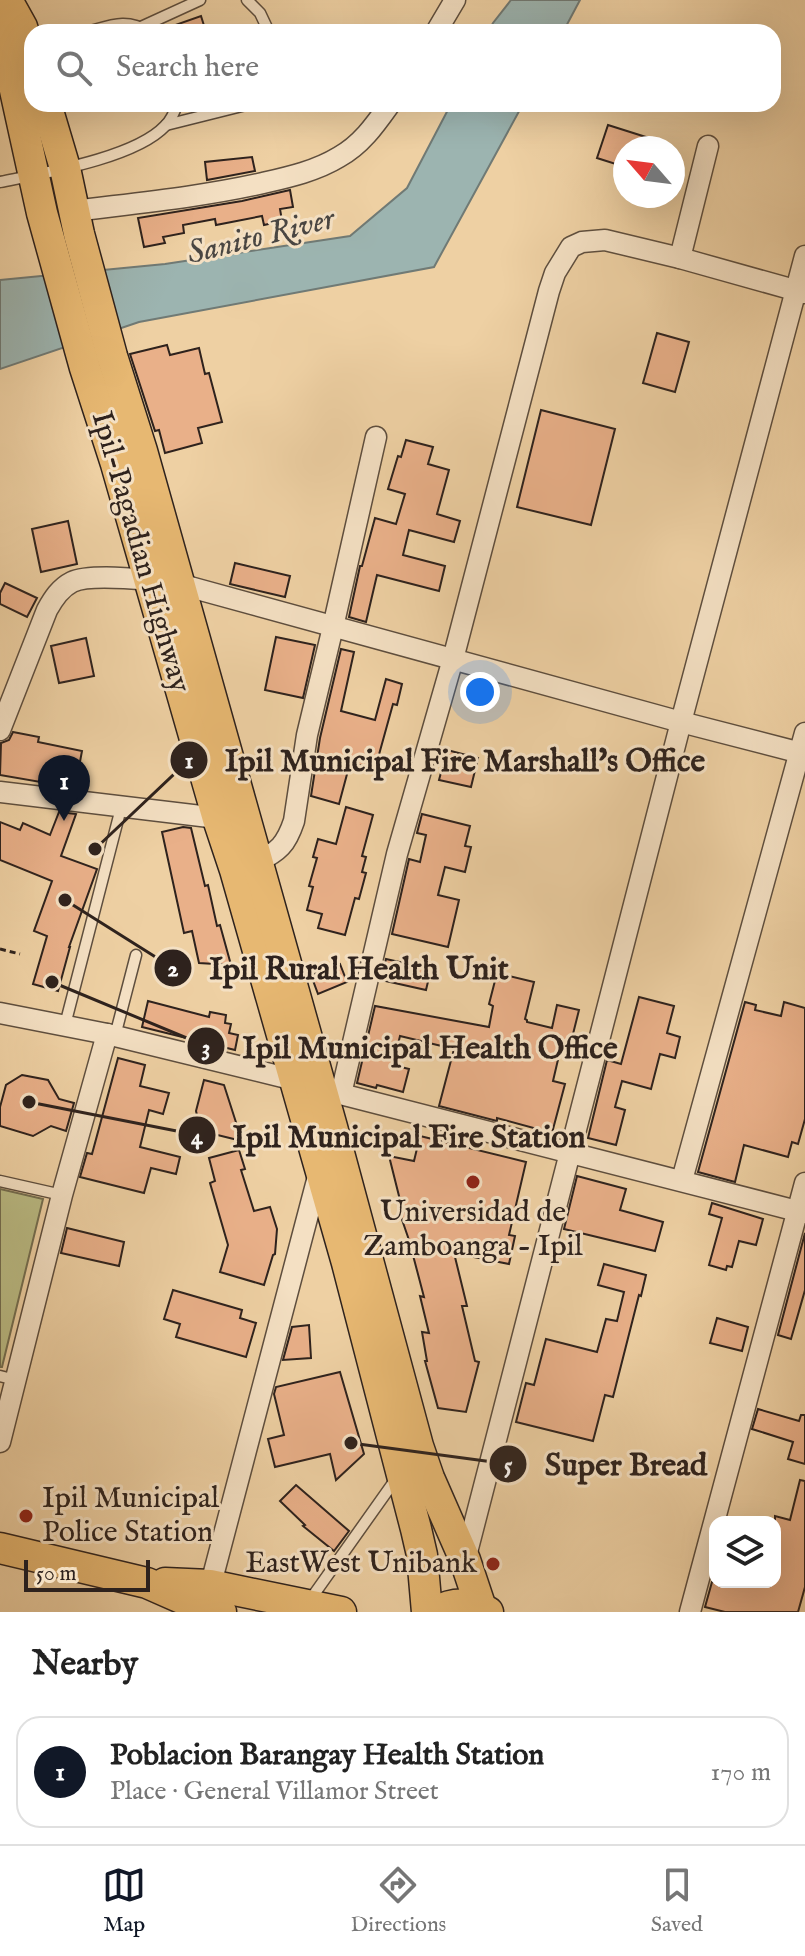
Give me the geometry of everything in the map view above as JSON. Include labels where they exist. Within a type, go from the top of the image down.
[{"type":"main road","points":[[0,0],[18,43]]},
{"type":"main road","points":[[7,0],[18,43],[24,90]]},
{"type":"main road","points":[[27,112],[42,213],[68,228]]},
{"type":"main road","points":[[48,112],[65,168],[68,228],[98,362],[142,451],[179,584],[231,820],[256,863],[332,1127],[391,1389],[484,1610]]},
{"type":"main road","name":"Ipil-Pagadian Highway","points":[[98,362],[148,579],[231,820],[239,885],[319,1088],[320,1167],[391,1389],[401,1472],[422,1555],[427,1612]]},
{"type":"main road","points":[[0,1548],[147,1583],[210,1604],[306,1605],[341,1612]]},
{"type":"main road","points":[[435,1612],[452,1605],[472,1605],[484,1610]]},
{"type":"street","points":[[441,24],[455,0]]},
{"type":"street","points":[[68,228],[315,169],[339,158],[360,143],[384,112]]},
{"type":"street","points":[[680,258],[708,146]]},
{"type":"street","points":[[319,1088],[394,867],[453,659],[549,291],[563,259],[571,247],[582,242],[605,240],[800,292]]},
{"type":"street","points":[[465,1560],[681,722],[800,292],[805,256]]},
{"type":"street","points":[[256,863],[277,852],[294,821],[307,735],[376,437]]},
{"type":"street","points":[[0,730],[47,610],[63,587],[75,580],[148,579],[179,584],[681,722],[803,746],[682,1180]]},
{"type":"street","points":[[0,792],[231,820]]},
{"type":"street","points":[[0,1013],[111,1035],[801,1212]]},
{"type":"street","points":[[0,1442],[8,1378],[111,1035]]},
{"type":"street","points":[[210,1604],[332,1127]]},
{"type":"street","points":[[690,1612],[801,1212],[805,1183]]},
{"type":"lane","points":[[155,24],[189,3],[200,0]]},
{"type":"lane","points":[[247,0],[260,13],[265,24]]},
{"type":"lane","points":[[0,182],[111,156],[147,140],[166,125],[173,112]]},
{"type":"lane","points":[[166,125],[218,112]]},
{"type":"lane","points":[[65,1025],[121,808]]},
{"type":"lane","points":[[111,1035],[136,955]]},
{"type":"lane","points":[[0,1181],[62,1195]]},
{"type":"lane","points":[[306,1605],[401,1472]]},
{"type":"path","points":[[0,949],[20,954]]},
{"type":"green space","points":[[0,1189],[43,1199],[2,1367],[0,1367]]},
{"type":"water","points":[[511,0],[580,0],[567,24],[493,23]]},
{"type":"water","points":[[447,112],[519,112],[434,267],[139,322],[0,369],[0,280],[165,264],[350,236],[407,188]]},
{"type":"building","points":[[201,16],[204,24],[178,24]]},
{"type":"building","points":[[608,125],[643,136],[613,136],[613,163],[597,158]]},
{"type":"building","points":[[252,157],[255,171],[207,180],[205,162]]},
{"type":"building","points":[[290,190],[293,207],[280,209],[282,221],[264,225],[262,216],[216,225],[215,219],[183,225],[184,233],[163,237],[165,243],[144,247],[138,218]]},
{"type":"building","points":[[657,333],[689,342],[675,392],[643,383]]},
{"type":"building","points":[[167,345],[170,355],[199,348],[222,422],[198,428],[202,443],[165,453],[130,354]]},
{"type":"building","points":[[541,410],[615,429],[591,525],[517,507]]},
{"type":"building","points":[[406,440],[433,447],[428,464],[449,470],[437,514],[460,521],[454,542],[409,530],[403,555],[445,566],[439,591],[377,575],[366,622],[349,617],[360,566],[375,518],[396,524],[405,494],[388,489]]},
{"type":"building","points":[[68,521],[77,564],[41,572],[32,529]]},
{"type":"building","points":[[235,563],[290,576],[285,597],[230,584]]},
{"type":"building","points":[[5,583],[37,598],[27,617],[0,604],[0,593]]},
{"type":"building","points":[[276,637],[315,645],[303,698],[265,690]]},
{"type":"building","points":[[86,638],[94,676],[59,683],[51,646]]},
{"type":"building","points":[[341,649],[354,652],[341,711],[375,720],[386,679],[402,684],[397,705],[393,704],[375,769],[350,763],[339,804],[311,796],[320,738]]},
{"type":"building","points":[[13,732],[39,737],[38,742],[82,751],[75,788],[0,775],[1,743],[9,740]]},
{"type":"building","points":[[447,750],[478,758],[471,787],[439,780]]},
{"type":"building","points":[[346,807],[373,815],[362,856],[366,857],[362,872],[366,873],[345,935],[318,928],[322,914],[307,910],[313,887],[309,886],[317,858],[313,857],[318,839],[336,844]]},
{"type":"building","points":[[59,812],[76,814],[61,856],[97,869],[69,947],[58,991],[33,984],[47,936],[34,931],[52,881],[0,860],[0,822],[20,830],[23,823],[50,835]]},
{"type":"building","points":[[422,814],[470,826],[465,846],[471,847],[465,872],[445,867],[438,895],[459,900],[448,947],[392,934],[409,859],[420,862],[426,835],[417,833]]},
{"type":"building","points":[[191,828],[205,886],[208,885],[217,926],[220,925],[231,965],[199,963],[192,931],[184,933],[162,832]]},
{"type":"building","points":[[386,959],[431,969],[426,990],[381,980]]},
{"type":"building","points":[[340,964],[347,982],[318,994],[311,975]]},
{"type":"building","points":[[497,973],[534,982],[525,1019],[527,1022],[552,1028],[557,1005],[579,1010],[571,1054],[560,1051],[553,1081],[565,1084],[552,1133],[439,1106],[454,1049],[400,1036],[393,1065],[409,1069],[403,1092],[357,1083],[375,1006],[489,1027],[493,1006],[489,1004]]},
{"type":"building","points":[[639,997],[674,1006],[667,1033],[680,1037],[675,1058],[660,1054],[651,1089],[622,1081],[615,1107],[625,1110],[616,1145],[588,1138],[607,1060],[621,1064]]},
{"type":"building","points":[[148,1001],[209,1017],[210,1012],[226,1015],[225,1023],[231,1024],[229,1033],[238,1035],[235,1050],[142,1027]]},
{"type":"building","points":[[745,1002],[756,1005],[755,1010],[781,1016],[784,1002],[805,1008],[805,1119],[798,1144],[792,1142],[788,1157],[744,1145],[735,1182],[698,1172]]},
{"type":"building","points":[[118,1058],[145,1065],[140,1086],[169,1093],[163,1114],[149,1110],[140,1147],[180,1157],[176,1174],[151,1168],[144,1193],[80,1177],[87,1153],[92,1154]]},
{"type":"building","points":[[22,1075],[48,1080],[59,1099],[74,1103],[66,1131],[51,1126],[33,1136],[0,1126],[0,1107],[6,1085]]},
{"type":"building","points":[[204,1080],[224,1085],[242,1141],[201,1131],[196,1111]]},
{"type":"building","points":[[420,1136],[526,1162],[509,1235],[515,1236],[509,1264],[454,1253],[467,1306],[462,1306],[475,1361],[479,1362],[466,1412],[438,1408],[425,1361],[422,1332],[429,1333],[420,1296],[424,1297],[399,1211],[403,1212],[389,1156],[414,1161]]},
{"type":"building","points":[[239,1150],[245,1169],[241,1170],[254,1211],[270,1207],[277,1229],[275,1254],[264,1285],[220,1272],[228,1245],[210,1183],[215,1181],[209,1158]]},
{"type":"building","points":[[577,1176],[626,1189],[620,1210],[663,1222],[655,1251],[564,1229]]},
{"type":"building","points":[[712,1203],[763,1219],[756,1245],[739,1241],[732,1267],[727,1266],[726,1270],[709,1265],[722,1218],[709,1214]]},
{"type":"building","points":[[67,1228],[124,1242],[119,1266],[61,1253]]},
{"type":"building","points":[[805,1233],[805,1290],[791,1339],[778,1335]]},
{"type":"building","points":[[604,1264],[646,1275],[613,1397],[605,1395],[593,1441],[516,1422],[526,1383],[534,1385],[546,1339],[597,1352],[606,1319],[617,1321],[624,1292],[598,1285]]},
{"type":"building","points":[[173,1290],[242,1310],[240,1318],[256,1323],[246,1357],[176,1337],[180,1324],[164,1319]]},
{"type":"building","points":[[717,1318],[748,1327],[742,1351],[710,1343]]},
{"type":"building","points":[[309,1325],[311,1358],[283,1360],[292,1327]]},
{"type":"building","points":[[340,1372],[364,1454],[336,1480],[330,1454],[275,1467],[268,1439],[284,1435],[274,1394],[276,1387]]},
{"type":"building","points":[[758,1409],[799,1421],[801,1415],[805,1415],[805,1464],[788,1459],[793,1442],[752,1429]]},
{"type":"building","points":[[800,1480],[805,1481],[805,1587],[798,1612],[725,1612],[705,1607],[710,1588],[781,1588],[781,1518],[790,1520]]},
{"type":"building","points":[[296,1485],[349,1531],[334,1551],[303,1526],[280,1501]]},
{"type":"place","name":"Poblacion Barangay Health Station","points":[[64,821]]},
{"type":"place","name":"Ipil Municipal Fire Marshall's Office","points":[[95,849]]},
{"type":"place","name":"Ipil Rural Health Unit","points":[[65,900]]},
{"type":"place","name":"Ipil Municipal Health Office","points":[[52,982]]},
{"type":"place","name":"Ipil Municipal Fire Station","points":[[29,1102]]},
{"type":"place","name":"Universidad de Zamboanga - Ipil","points":[[473,1182]]},
{"type":"place","name":"Super Bread","points":[[351,1443]]},
{"type":"place","name":"Ipil Municipal Police Station","points":[[26,1516]]},
{"type":"place","name":"EastWest Unibank","points":[[493,1564]]},
{"type":"water label","name":"Sanito River","points":[[261,237]]}]
